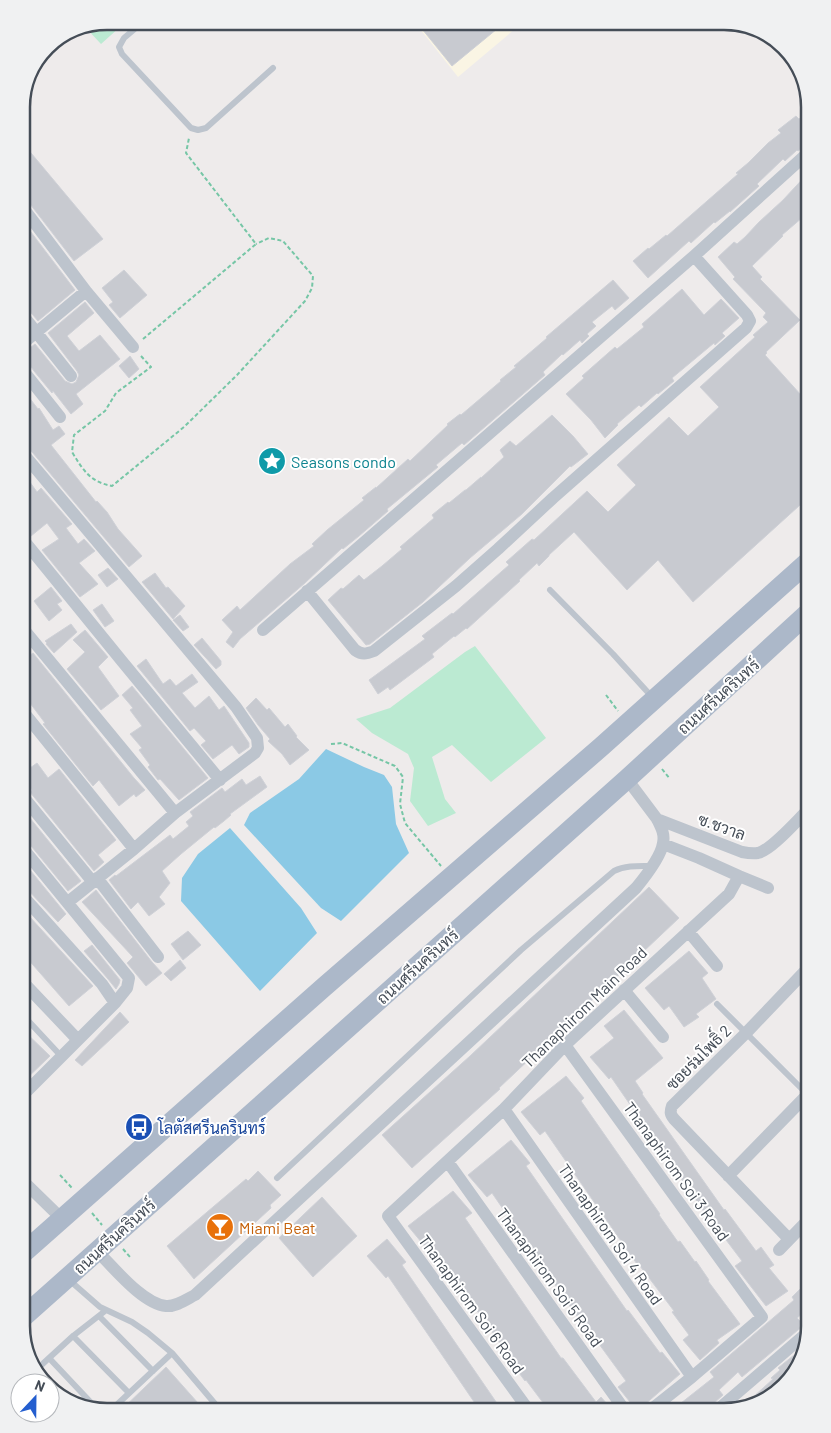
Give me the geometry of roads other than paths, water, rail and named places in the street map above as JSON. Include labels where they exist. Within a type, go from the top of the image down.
[{"type":"main road","points":[[30,1247],[654,699],[801,567]]},
{"type":"main road","name":"ถนนศรีนครินทร์","points":[[30,1311],[627,779],[801,619]]},
{"type":"street","points":[[263,630],[694,256],[801,159]]},
{"type":"street","points":[[30,217],[86,291],[133,347]]},
{"type":"street","points":[[307,591],[355,650],[366,654],[374,651],[456,586],[552,498],[746,328],[750,321],[748,315],[694,256]]},
{"type":"street","points":[[30,338],[86,291]]},
{"type":"street","points":[[30,324],[70,376]]},
{"type":"street","points":[[30,379],[60,417]]},
{"type":"street","points":[[30,462],[236,707],[257,738],[258,748],[255,753],[175,813],[68,902]]},
{"type":"street","points":[[30,548],[220,780]]},
{"type":"street","points":[[30,637],[175,813]]},
{"type":"street","points":[[30,720],[134,848]]},
{"type":"street","points":[[97,1252],[142,1296],[154,1303],[168,1306],[195,1295],[636,888],[652,866],[663,844],[662,831],[657,819],[627,779]]},
{"type":"street","points":[[30,805],[158,957]]},
{"type":"street","name":"ซ.ชวาล","points":[[657,819],[742,852],[752,854],[759,853],[770,847],[801,817]]},
{"type":"street","points":[[663,844],[768,888]]},
{"type":"street","points":[[30,857],[129,978],[127,988],[115,1003],[30,1088]]},
{"type":"street","name":"Thanaphirom Main Road","points":[[388,1216],[504,1109],[565,1045],[729,894],[739,876]]},
{"type":"street","points":[[32,906],[102,984],[115,1003]]},
{"type":"street","points":[[688,931],[717,966]]},
{"type":"street","name":"ซอยร่มโพธิ์ 2","points":[[789,1239],[674,1119],[670,1110],[801,975]]},
{"type":"street","points":[[30,989],[78,1040]]},
{"type":"street","points":[[624,990],[663,1036]]},
{"type":"street","name":"Thanaphirom Soi 3 Road","points":[[565,1045],[762,1317],[692,1377]]},
{"type":"street","points":[[728,1176],[801,1102]]},
{"type":"street","name":"Thanaphirom Soi 4 Road","points":[[504,1109],[692,1377]]},
{"type":"street","name":"Thanaphirom Soi 5 Road","points":[[448,1162],[620,1403]]},
{"type":"street","points":[[30,1188],[62,1218]]},
{"type":"street","name":"Thanaphirom Soi 6 Road","points":[[388,1216],[523,1403]]},
{"type":"street","points":[[778,1250],[801,1227]]},
{"type":"street","points":[[725,1403],[799,1339]]},
{"type":"street","points":[[659,1403],[692,1377]]},
{"type":"lane","points":[[133,30],[124,38],[119,46],[122,54],[192,128],[198,130],[206,128],[273,68]]},
{"type":"lane","points":[[550,590],[654,699]]},
{"type":"lane","points":[[277,1178],[520,950],[614,871],[627,866],[652,866]]},
{"type":"lane","points":[[717,1004],[801,1086]]},
{"type":"lane","points":[[30,1023],[61,1056]]},
{"type":"lane","points":[[67,1278],[105,1311],[132,1322],[172,1353],[214,1403]]},
{"type":"lane","points":[[41,1365],[73,1336],[105,1311]]},
{"type":"lane","points":[[99,1316],[153,1371]]},
{"type":"lane","points":[[73,1336],[129,1393]]},
{"type":"lane","points":[[118,1403],[172,1353]]},
{"type":"lane","points":[[49,1358],[90,1401]]},
{"type":"water","points":[[326,749],[384,775],[392,787],[396,824],[409,853],[341,921],[321,908],[244,825],[250,813],[299,779]]},
{"type":"water","points":[[230,828],[301,908],[317,933],[260,991],[181,901],[182,878],[198,854]]},
{"type":"place","name":"Seasons condo","points":[[272,461]]},
{"type":"place","name":"โลตัสศรีนครินทร์","points":[[139,1127]]},
{"type":"place","name":"Miami Beat","points":[[220,1227]]}]
